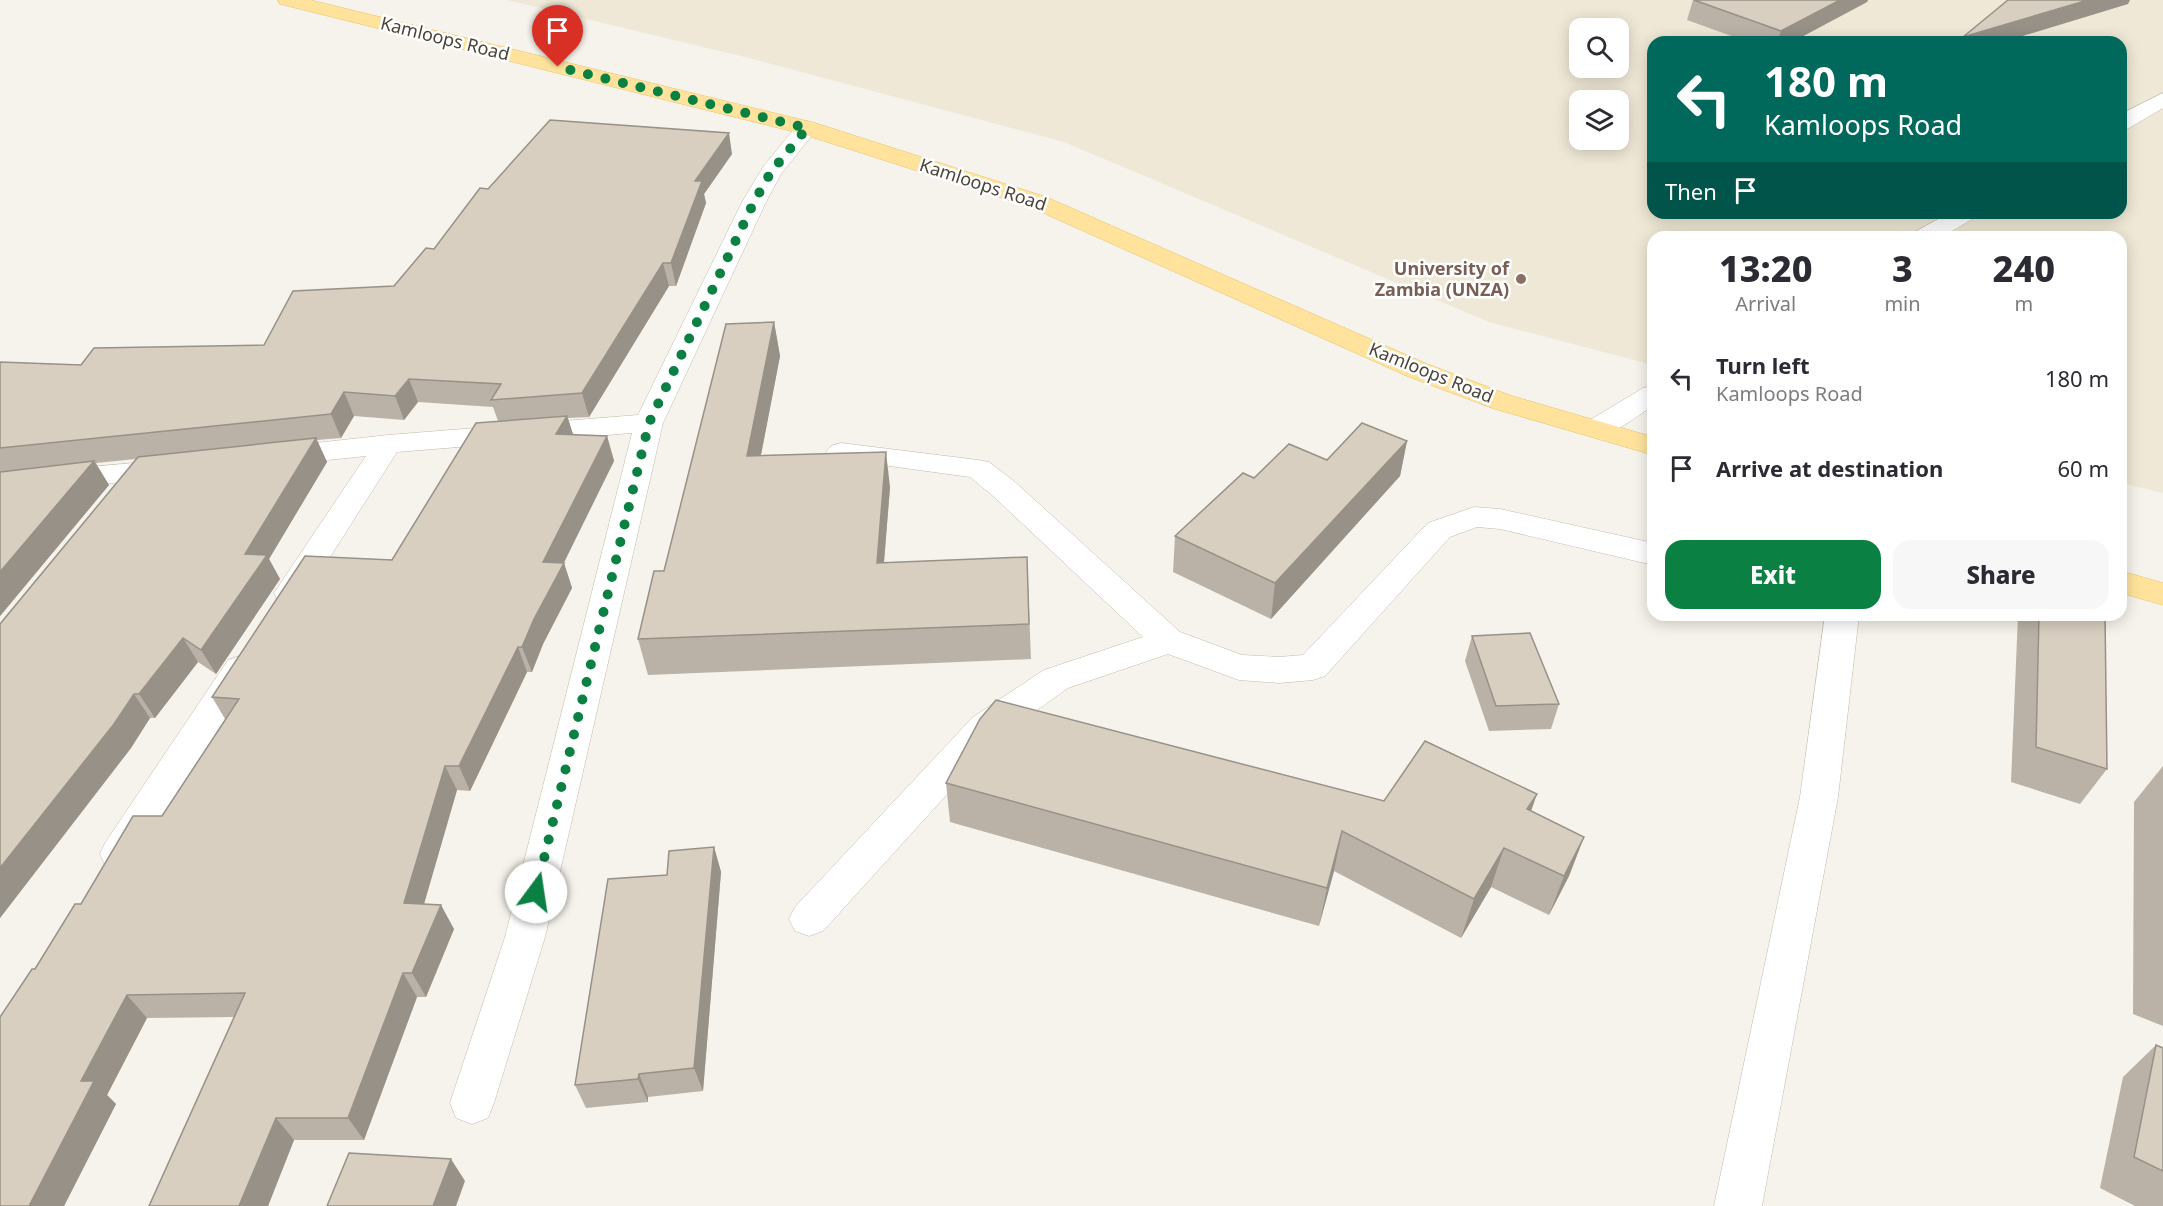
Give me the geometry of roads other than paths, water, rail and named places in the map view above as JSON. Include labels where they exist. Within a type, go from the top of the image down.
[{"type":"main road","name":"Kamloops Road","points":[[287,0],[807,128],[1038,202],[1417,370],[1502,402],[1647,444]]},
{"type":"main road","points":[[2127,584],[2163,594]]},
{"type":"street","points":[[2127,120],[2163,99]]},
{"type":"street","points":[[472,1103],[525,937],[649,423],[754,202],[771,172],[807,128]]},
{"type":"street","points":[[1934,231],[1956,219]]},
{"type":"street","points":[[1595,429],[1647,398]]},
{"type":"street","points":[[258,459],[388,444],[649,423]]},
{"type":"street","points":[[100,882],[388,444]]},
{"type":"street","points":[[841,452],[978,470],[1004,489],[1168,641],[1239,667],[1279,670],[1313,667],[1439,530],[1474,517],[1500,519],[1647,553]]},
{"type":"street","points":[[0,485],[198,465]]},
{"type":"street","points":[[117,499],[139,472]]},
{"type":"street","points":[[1738,1206],[1820,797],[1841,621]]},
{"type":"street","points":[[809,918],[986,727],[1056,679],[1168,641]]},
{"type":"place","name":"University of Zambia (UNZA)","points":[[1521,279]]}]
